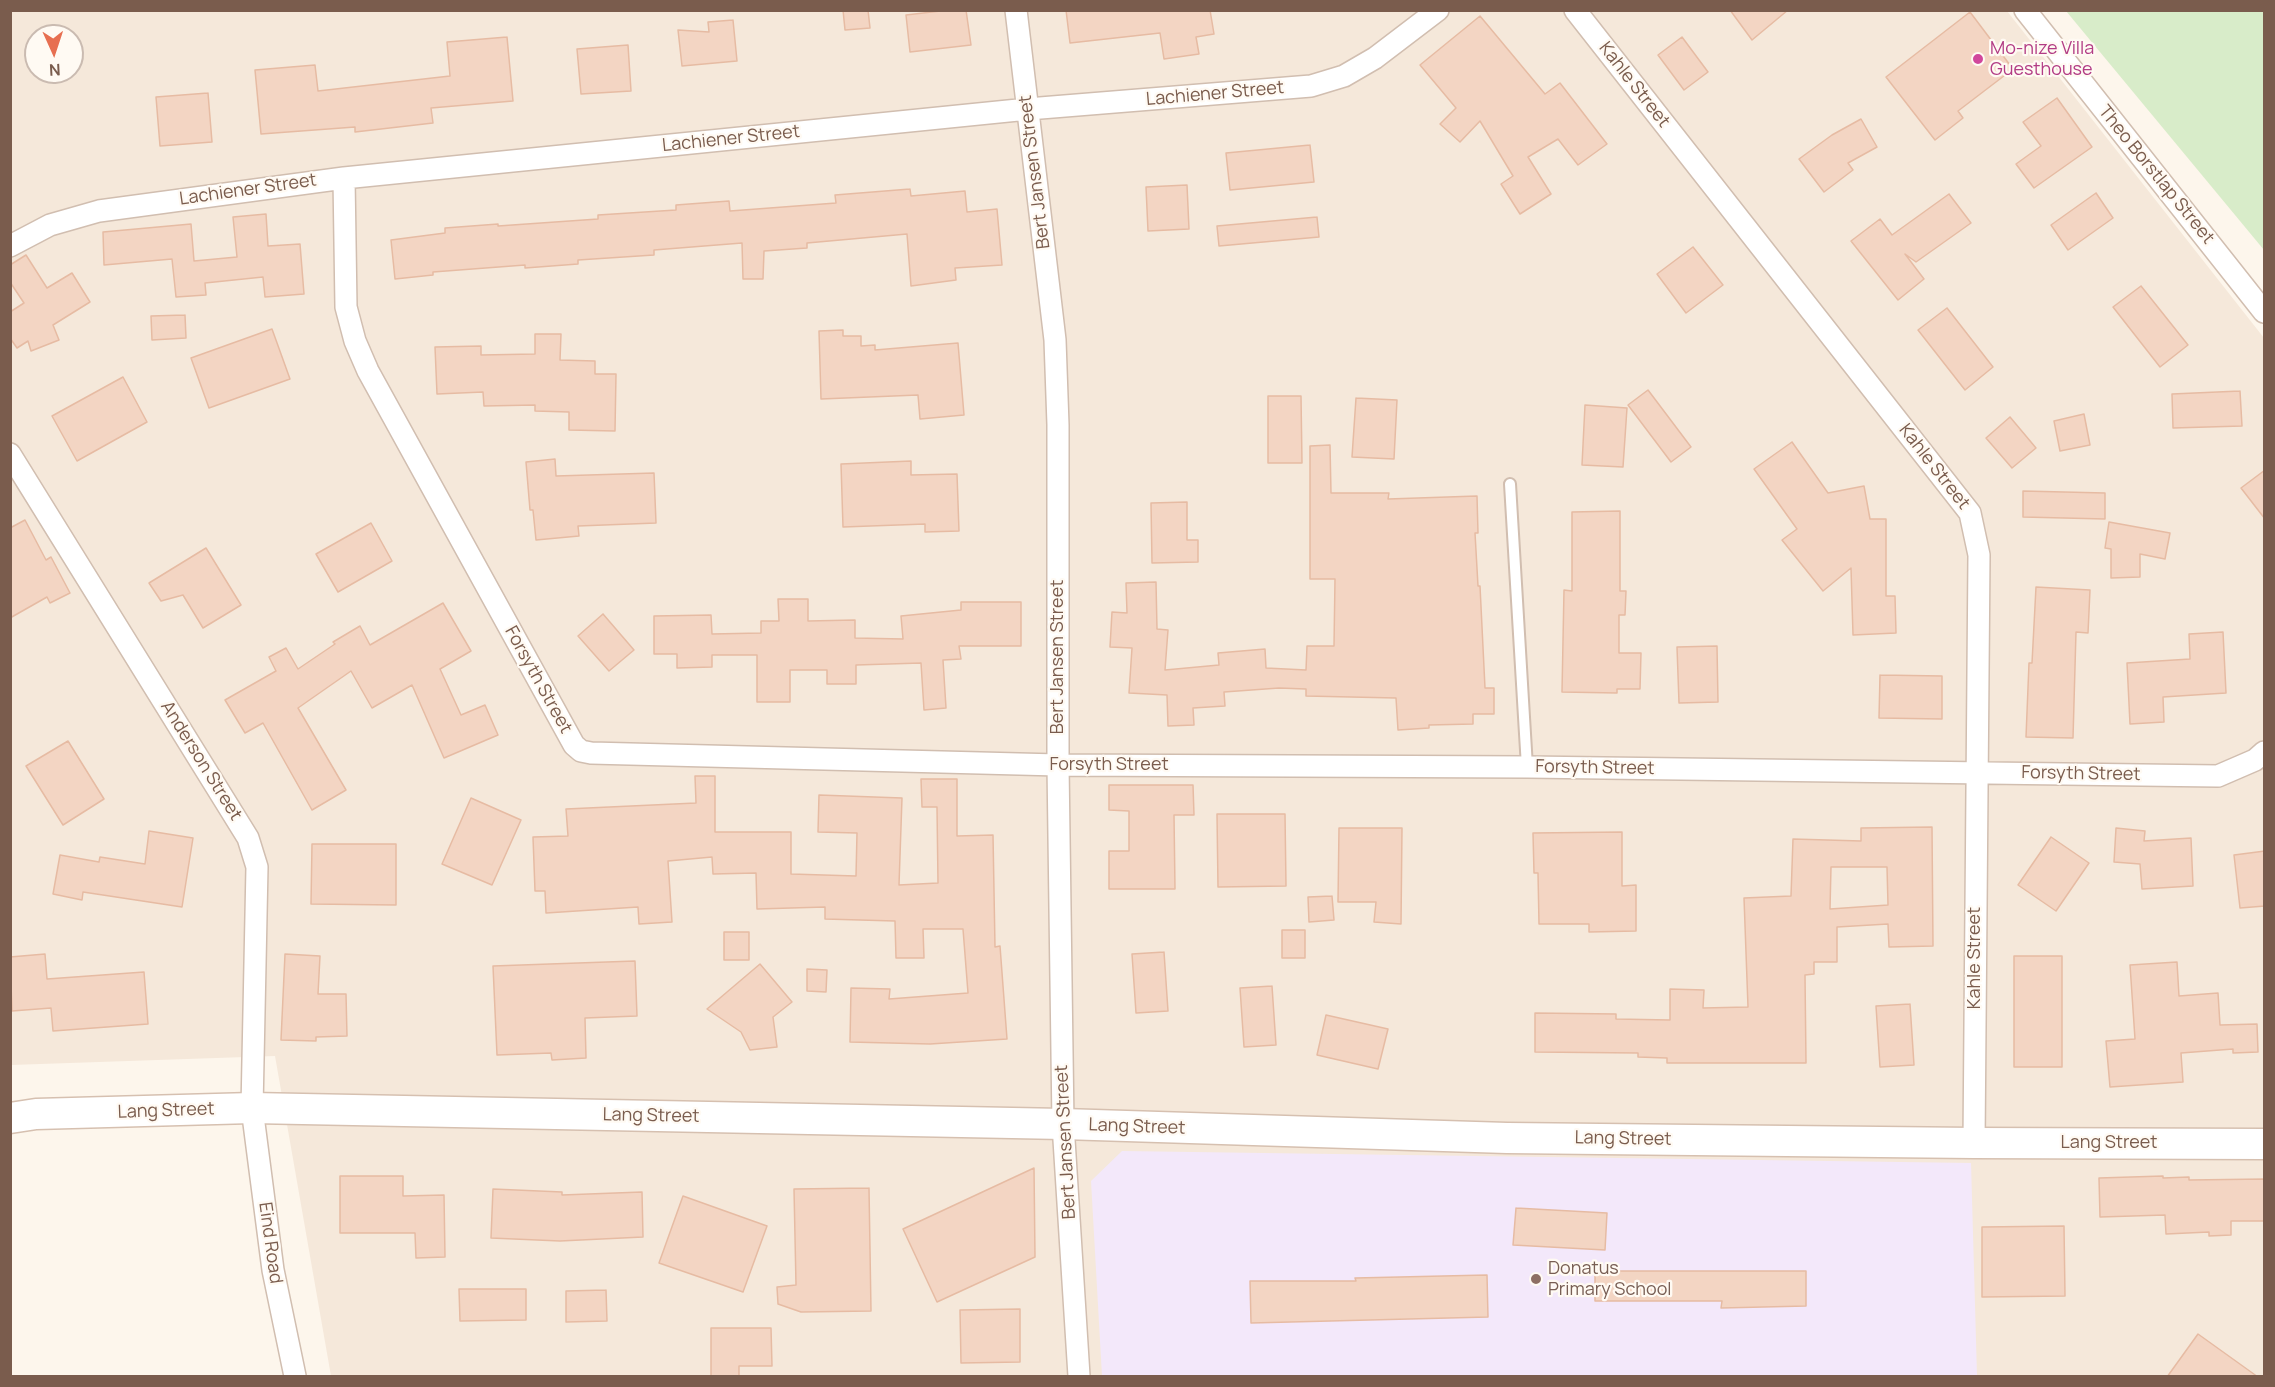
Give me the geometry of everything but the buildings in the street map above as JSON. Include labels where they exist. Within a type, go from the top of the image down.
[{"type":"street","name":"Bert Jansen Street","points":[[1016,10],[1055,340],[1058,425],[1058,765],[1063,1124],[1079,1377]]},
{"type":"street","name":"Lachiener Street","points":[[10,246],[51,225],[99,211],[344,178],[1028,109],[1311,86],[1344,76],[1375,58],[1438,10]]},
{"type":"street","name":"Kahle Street","points":[[1575,10],[1970,513],[1979,555],[1974,1143]]},
{"type":"street","name":"Theo Borstlap Street","points":[[2025,10],[2265,312]]},
{"type":"street","name":"Forsyth Street","points":[[344,178],[346,307],[355,341],[368,371],[574,745],[581,751],[1058,765],[1527,767],[2218,776],[2255,760],[2265,752]]},
{"type":"street","name":"Anderson Street","points":[[13,462],[248,838],[257,867],[252,1108]]},
{"type":"street","name":"Lang Street","points":[[10,1118],[36,1114],[252,1108],[1063,1124],[1508,1138],[2265,1144]]},
{"type":"street","name":"Eind Road","points":[[252,1108],[273,1270],[295,1377]]},
{"type":"lane","points":[[1510,484],[1527,767]]},
{"type":"shaded area","points":[[10,11],[2007,11],[2264,338],[2264,1376],[331,1376],[275,1056],[11,1065]]},
{"type":"shaded area","name":"Donatus Primary School","points":[[1122,1151],[1971,1163],[1977,1376],[1102,1376],[1091,1181]]},
{"type":"green space","points":[[2066,11],[2264,11],[2264,250]]},
{"type":"place","name":"Mo-nize Villa Guesthouse","points":[[1978,59]]},
{"type":"place","name":"Donatus Primary School","points":[[1536,1279]]}]
